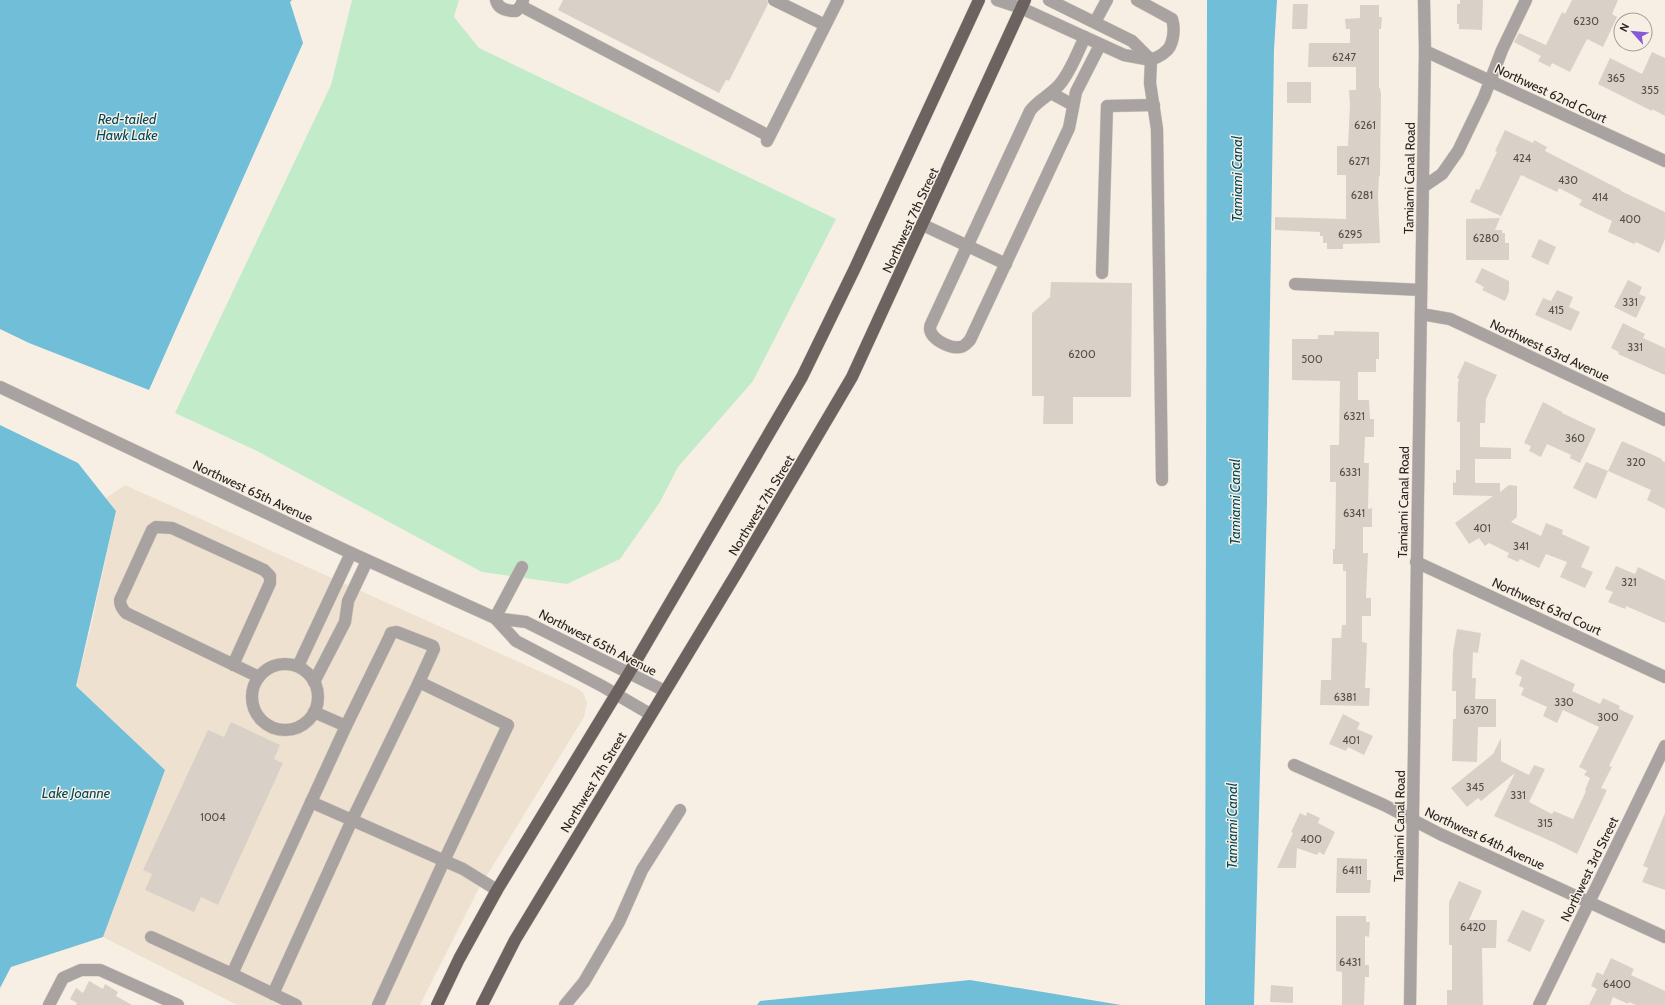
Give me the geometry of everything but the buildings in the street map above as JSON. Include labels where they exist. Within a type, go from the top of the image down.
[{"type":"main road","name":"Northwest 7th Street","points":[[437,1005],[459,959],[497,890],[629,673],[796,388],[817,349],[979,0]]},
{"type":"main road","name":"Northwest 7th Street","points":[[482,1005],[515,940],[839,402],[923,225],[1023,4]]},
{"type":"street","points":[[496,0],[497,5],[501,8],[511,11],[516,11],[522,3],[768,138],[838,0]]},
{"type":"street","points":[[774,0],[825,25]]},
{"type":"street","points":[[997,0],[1023,4],[1100,45],[1124,55],[1151,60],[1167,52],[1175,27],[1172,19],[1137,0]]},
{"type":"street","points":[[1049,0],[1132,41],[1151,60],[1150,83],[1157,129],[1162,480]]},
{"type":"street","points":[[1095,22],[1107,0]]},
{"type":"street","name":"Tamiami Canal Road","points":[[1410,1005],[1425,51],[1424,0]]},
{"type":"street","points":[[1423,187],[1442,174],[1450,163],[1481,104],[1502,50],[1526,0]]},
{"type":"street","points":[[1085,37],[1066,75],[1051,93],[1034,105],[1030,111],[932,322],[930,329],[933,335],[945,344],[960,347],[966,345],[970,340],[1069,128],[1076,92],[1100,45]]},
{"type":"street","name":"Northwest 62nd Court","points":[[1425,51],[1665,161]]},
{"type":"street","points":[[1051,93],[1073,105]]},
{"type":"street","points":[[1102,273],[1107,106],[1154,105]]},
{"type":"street","points":[[923,225],[1006,264]]},
{"type":"street","points":[[1295,284],[1421,290]]},
{"type":"street","name":"Northwest 63rd Avenue","points":[[1420,314],[1450,319],[1665,420]]},
{"type":"street","name":"Northwest 65th Avenue","points":[[0,387],[368,561],[495,618],[526,622],[665,691]]},
{"type":"street","points":[[233,665],[270,583],[270,576],[264,570],[172,528],[156,527],[152,530],[120,600],[120,605],[126,613],[233,665],[258,677]]},
{"type":"street","points":[[298,666],[351,553]]},
{"type":"street","points":[[314,682],[345,622],[348,601],[368,561]]},
{"type":"street","name":"Northwest 63rd Court","points":[[1416,562],[1665,677]]},
{"type":"street","points":[[495,618],[522,567]]},
{"type":"street","name":"Northwest 65th Avenue","points":[[495,618],[516,641],[616,694],[650,714]]},
{"type":"street","points":[[232,974],[346,726],[391,633],[397,632],[433,646],[434,649],[419,682],[352,820],[273,994]]},
{"type":"street","points":[[290,664],[298,666],[310,675],[314,682],[318,697],[314,712],[308,720],[300,726],[291,729],[272,727],[263,722],[257,714],[252,700],[254,686],[258,677],[272,666],[290,664]]},
{"type":"street","points":[[378,1005],[508,725],[419,682]]},
{"type":"street","points":[[314,712],[346,726]]},
{"type":"street","name":"Northwest 3rd Street","points":[[1539,1005],[1665,746]]},
{"type":"street","name":"Northwest 64th Avenue","points":[[1294,765],[1665,937]]},
{"type":"street","points":[[311,802],[463,869],[497,890]]},
{"type":"street","points":[[565,1005],[584,982],[619,922],[642,870],[680,810]]},
{"type":"street","points":[[151,937],[296,1005]]},
{"type":"street","points":[[49,1005],[63,978],[81,970],[100,970],[178,1005]]},
{"type":"shaded area","points":[[125,485],[577,688],[583,693],[587,703],[584,717],[478,890],[420,1005],[237,1005],[103,937],[165,770],[76,686],[91,626],[116,511],[106,498]]},
{"type":"green space","points":[[352,0],[459,0],[454,17],[479,48],[836,219],[753,381],[678,467],[660,502],[620,559],[567,584],[482,572],[257,451],[175,413],[331,85]]},
{"type":"water","name":"Red-tailed Hawk Lake","points":[[0,0],[292,0],[290,2],[303,43],[149,390],[29,343],[0,329]]},
{"type":"water","name":"Tamiami Canal","points":[[1207,0],[1277,0],[1274,50],[1267,503],[1254,1005],[1205,1005]]},
{"type":"water","name":"Lake Joanne","points":[[0,425],[78,463],[116,511],[76,686],[165,770],[103,937],[11,967],[0,988]]},
{"type":"water","points":[[970,980],[1121,1005],[757,1005],[760,1001]]}]
